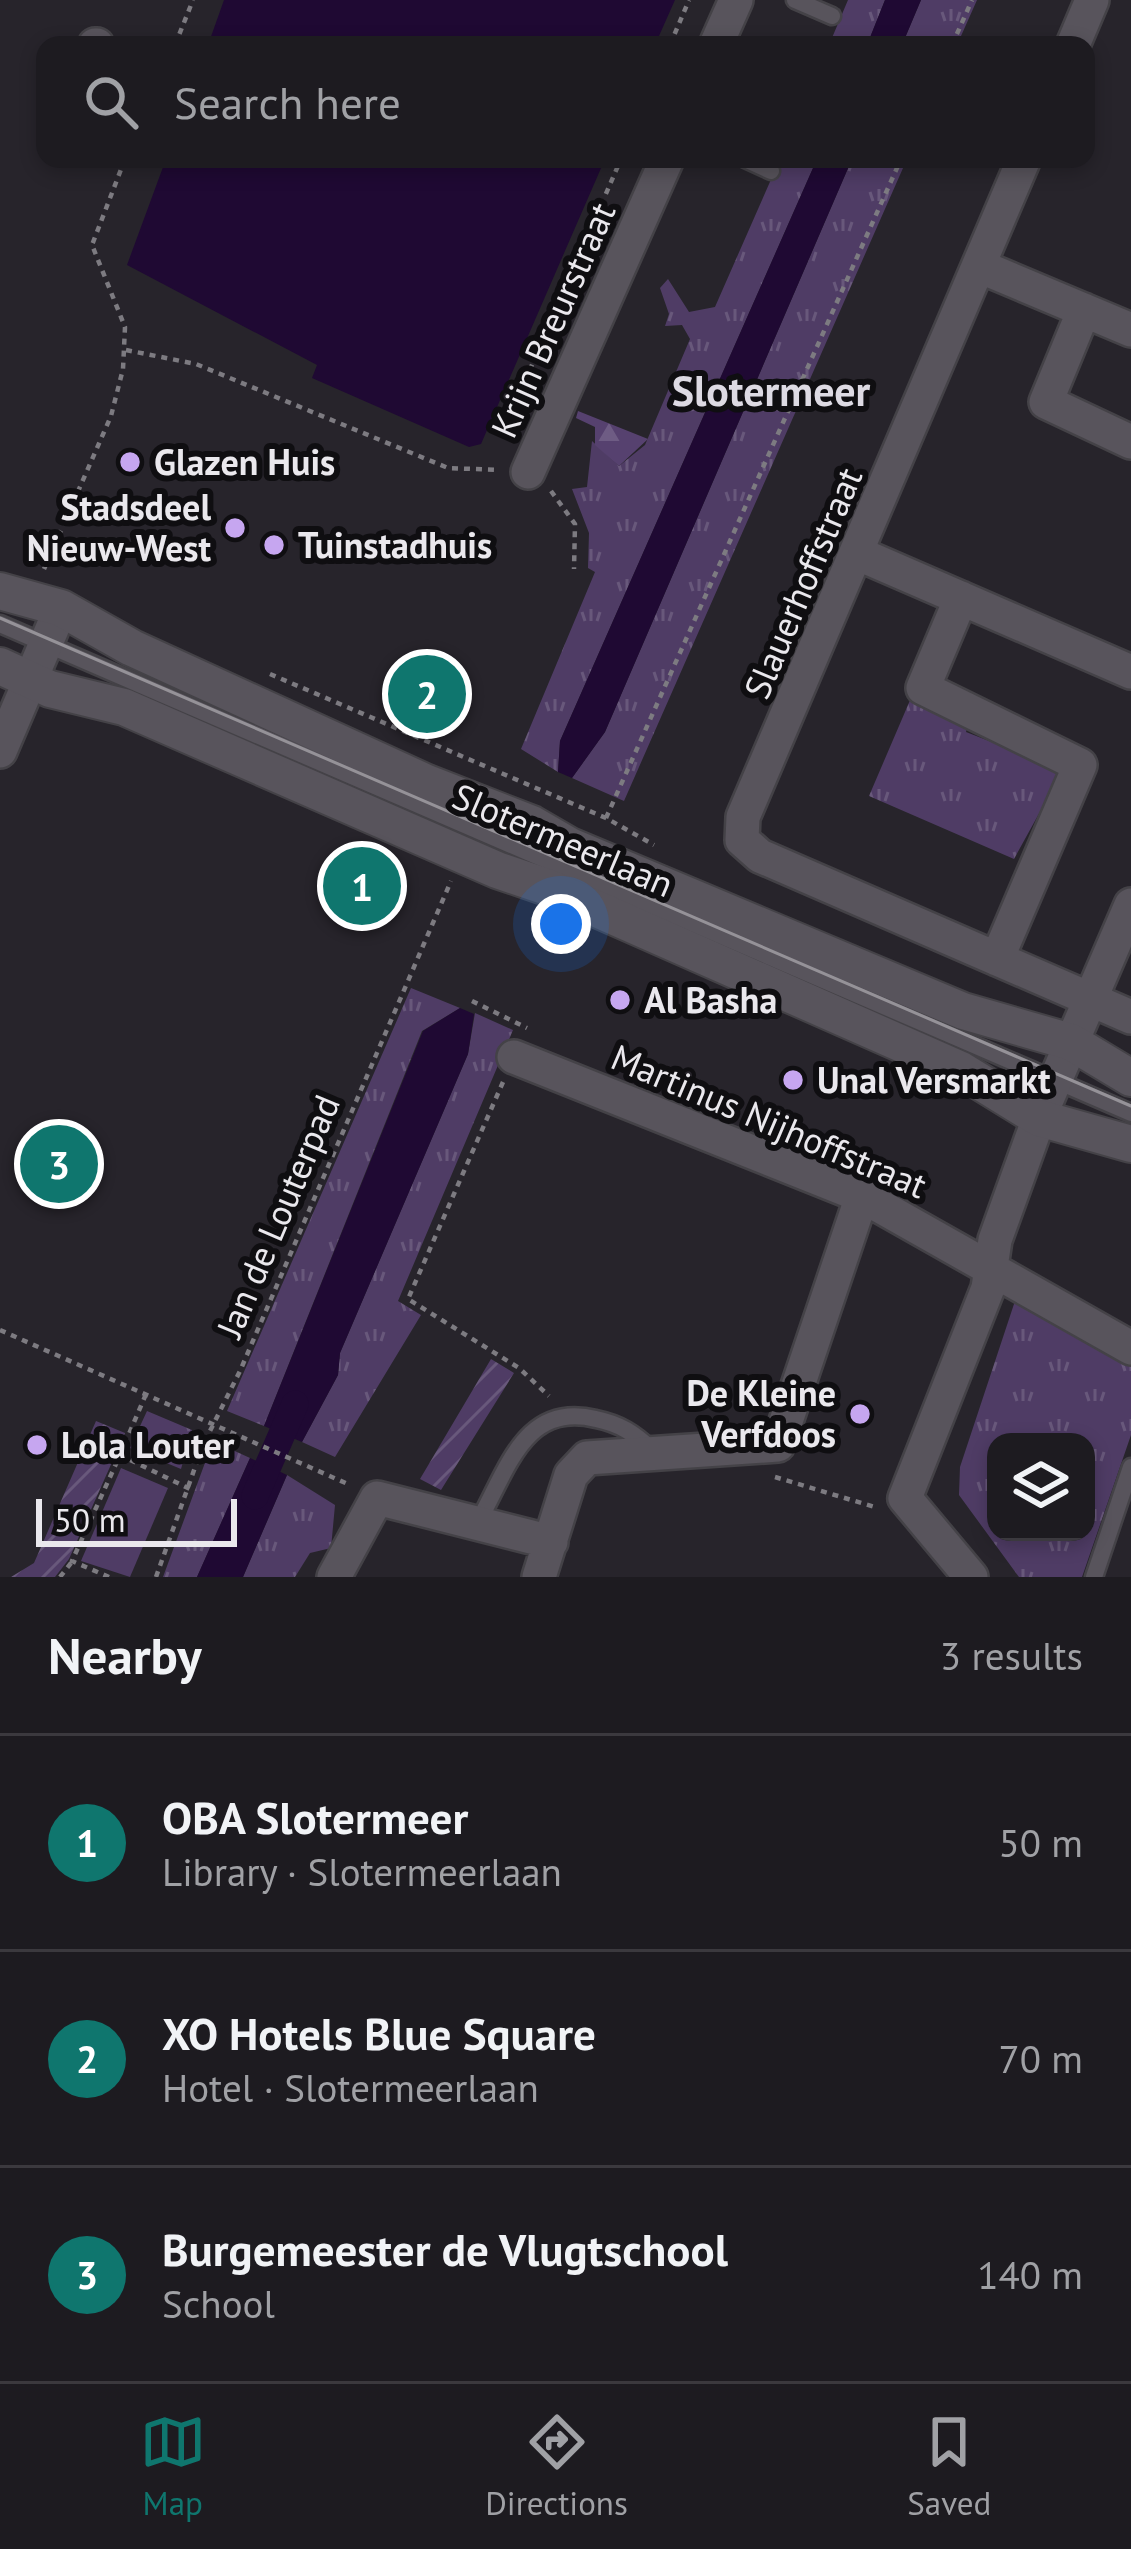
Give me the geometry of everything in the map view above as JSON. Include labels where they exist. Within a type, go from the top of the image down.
[{"type":"main road","name":"Slotermeerlaan","points":[[0,591],[62,608],[132,648],[427,783],[532,824],[570,846],[963,1011],[1071,1042],[1131,1078]]},
{"type":"main road","name":"Slotermeerlaan","points":[[15,674],[111,701],[962,1070],[1039,1118],[1131,1144]]},
{"type":"street","points":[[720,36],[736,0]]},
{"type":"street","points":[[1077,36],[1092,0]]},
{"type":"street","name":"Krijn Breurstraat","points":[[528,472],[663,168]]},
{"type":"street","name":"Slauerhoffstraat","points":[[997,959],[760,856],[742,840],[743,817],[1020,168]]},
{"type":"street","points":[[979,266],[1131,330]]},
{"type":"street","points":[[1084,310],[1046,402],[1131,442]]},
{"type":"street","points":[[859,554],[1128,663]]},
{"type":"street","points":[[961,598],[923,688],[1081,765],[997,959],[1131,1017]]},
{"type":"street","points":[[0,751],[15,674],[46,644],[62,608]]},
{"type":"street","points":[[971,1577],[908,1502],[988,1288],[991,1265],[1039,1118],[1131,905]]},
{"type":"street","name":"Martinus Nijhoffstraat","points":[[514,1057],[862,1196],[1131,1348]]},
{"type":"street","points":[[539,1577],[571,1475],[586,1458],[778,1445],[862,1196]]},
{"type":"street","points":[[334,1577],[377,1498],[551,1542]]},
{"type":"lane","points":[[795,0],[832,16]]},
{"type":"lane","points":[[764,168],[771,171]]},
{"type":"lane","name":"Slotermeerlaan","points":[[0,624],[1131,1113]]},
{"type":"lane","points":[[484,1509],[512,1456],[547,1419],[566,1413],[631,1430],[653,1450]]},
{"type":"lane","points":[[1094,1577],[1131,1467]]},
{"type":"path","points":[[179,36],[193,0]]},
{"type":"path","points":[[674,36],[689,0]]},
{"type":"path","points":[[956,36],[972,0]]},
{"type":"path","points":[[42,574],[111,416],[126,350],[122,317],[96,263],[94,234],[121,168]]},
{"type":"path","points":[[126,350],[196,364],[448,468],[528,472],[512,411],[617,168]]},
{"type":"path","points":[[606,818],[897,168]]},
{"type":"path","name":"Krijn Breurstraat","points":[[528,472],[555,494],[575,524],[574,569]]},
{"type":"path","points":[[494,766],[665,851]]},
{"type":"path","name":"Jan de Louterpad","points":[[156,1577],[213,1421],[240,1371],[453,877]]},
{"type":"path","points":[[472,1001],[527,1028],[408,1299],[519,1368],[566,1413]]},
{"type":"path","points":[[0,1330],[377,1498]]},
{"type":"path","points":[[59,1577],[72,1562],[147,1392]]},
{"type":"path","points":[[120,1455],[190,1489]]},
{"type":"path","points":[[762,1471],[870,1510],[908,1502]]},
{"type":"path","points":[[72,1562],[109,1577]]},
{"type":"green space","points":[[848,0],[885,0],[871,36],[833,36]]},
{"type":"green space","points":[[921,0],[977,0],[961,36],[906,36]]},
{"type":"green space","points":[[776,168],[813,168],[560,741],[558,772],[521,749],[595,572],[588,568],[589,533],[572,489],[587,487],[592,441],[619,466],[645,445],[690,339],[682,325],[665,326],[669,314],[660,288],[668,279],[689,312],[715,307]]},
{"type":"green space","points":[[848,168],[903,168],[624,801],[572,778],[605,732]]},
{"type":"green space","points":[[578,411],[648,439],[619,466],[595,445],[595,427],[576,418]]},
{"type":"green space","points":[[911,698],[968,724],[966,732],[1063,770],[1014,859],[869,796]]},
{"type":"green space","points":[[411,988],[460,1008],[422,1031],[264,1426],[227,1411]]},
{"type":"green space","points":[[475,1013],[513,1030],[398,1301],[421,1315],[335,1457],[302,1442],[338,1375],[340,1353],[468,1054]]},
{"type":"green space","points":[[1015,1301],[1131,1365],[1131,1435],[1095,1539],[1095,1433],[987,1433],[987,1533],[959,1495],[960,1467]]},
{"type":"green space","points":[[491,1359],[514,1373],[441,1490],[420,1479]]},
{"type":"green space","points":[[147,1411],[192,1430],[181,1469],[130,1448]]},
{"type":"green space","points":[[96,1421],[125,1433],[69,1559],[55,1577],[11,1577],[34,1563]]},
{"type":"green space","points":[[213,1441],[250,1458],[197,1577],[163,1577]]},
{"type":"green space","points":[[121,1468],[168,1488],[130,1577],[81,1561]]},
{"type":"green space","points":[[287,1475],[335,1505],[331,1548],[310,1553],[295,1577],[243,1577]]},
{"type":"green space","points":[[993,1541],[1094,1541],[1082,1577],[1019,1577]]},
{"type":"shaded area","points":[[224,0],[675,0],[659,36],[211,36]]},
{"type":"shaded area","points":[[885,0],[921,0],[906,36],[871,36]]},
{"type":"shaded area","points":[[163,168],[601,168],[481,444],[469,447],[312,378],[317,365],[127,265]]},
{"type":"shaded area","points":[[813,168],[848,168],[605,732],[572,778],[558,772],[560,741]]},
{"type":"shaded area","points":[[460,1008],[474,1014],[468,1054],[340,1353],[338,1375],[302,1442],[264,1426],[423,1031]]},
{"type":"shaded area","points":[[250,1458],[287,1475],[243,1577],[197,1577]]},
{"type":"waterway","points":[[255,1496],[295,1404]]},
{"type":"tram line","points":[[0,618],[1131,1106]]},
{"type":"place","name":"Glazen Huis","points":[[130,462]]},
{"type":"place","name":"Stadsdeel Nieuw-West","points":[[235,528]]},
{"type":"place","name":"Tuinstadhuis","points":[[274,545]]},
{"type":"place","name":"XO Hotels Blue Square","points":[[427,694]]},
{"type":"place","name":"OBA Slotermeer","points":[[362,886]]},
{"type":"place","name":"Al Basha","points":[[620,1000]]},
{"type":"place","name":"Unal Versmarkt","points":[[793,1080]]},
{"type":"place","name":"Burgemeester de Vlugtschool","points":[[59,1164]]},
{"type":"place","name":"De Kleine Verfdoos","points":[[860,1414]]},
{"type":"place","name":"Lola Louter","points":[[37,1445]]},
{"type":"district","name":"Slotermeer","points":[[771,391]]}]
